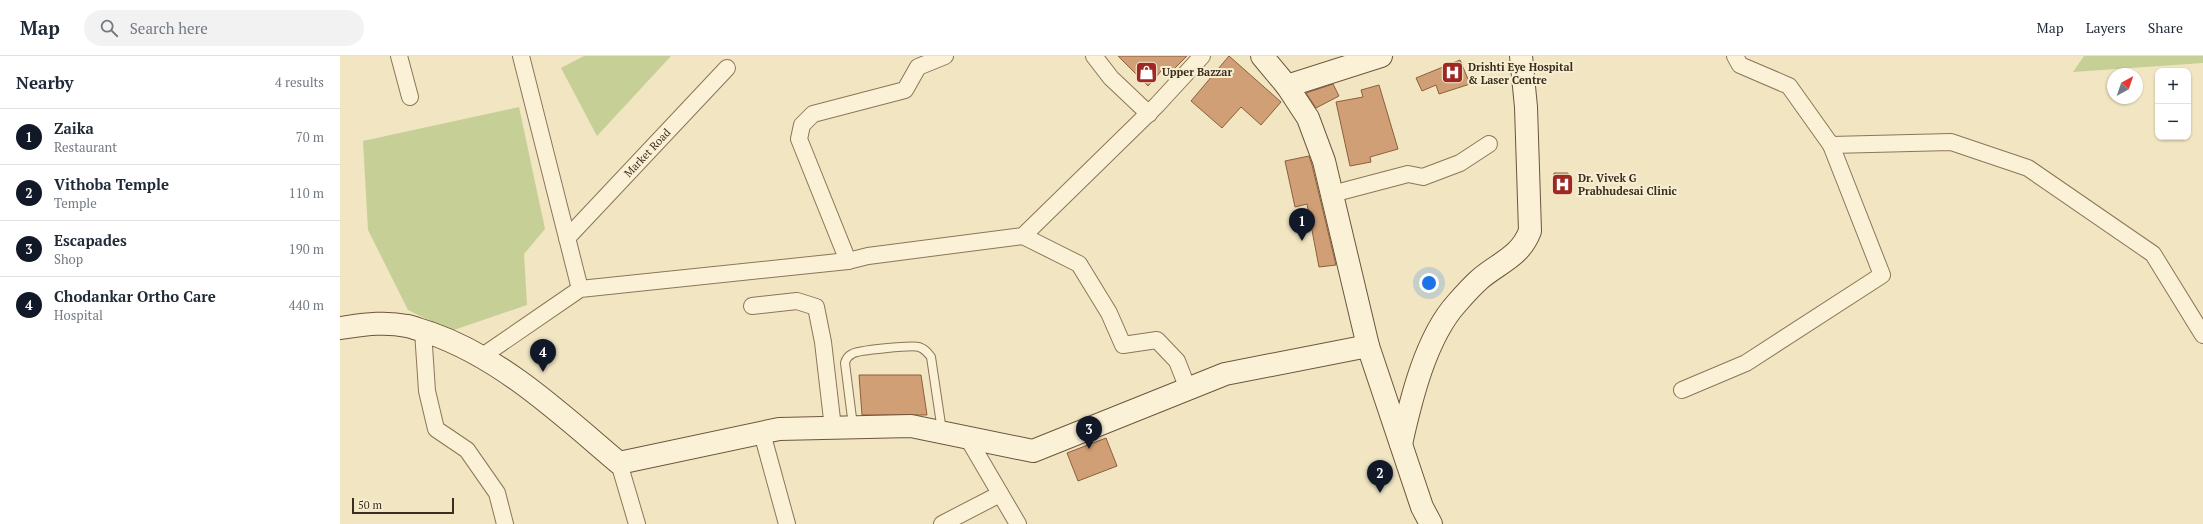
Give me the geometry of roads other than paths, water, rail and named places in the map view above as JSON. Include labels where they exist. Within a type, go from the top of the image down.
[{"type":"street","points":[[399,56],[410,97]]},
{"type":"street","points":[[521,56],[580,290]]},
{"type":"street","points":[[848,261],[799,139],[802,125],[812,114],[905,90],[918,67],[945,56]]},
{"type":"street","points":[[1094,56],[1111,78],[1149,114]]},
{"type":"street","points":[[1023,236],[1149,114],[1202,56]]},
{"type":"street","points":[[1262,56],[1287,86],[1308,118],[1324,161],[1368,346],[1424,518]]},
{"type":"street","points":[[1287,86],[1381,56]]},
{"type":"street","points":[[1401,444],[1412,396],[1432,341],[1455,304],[1480,279],[1518,252],[1526,242],[1530,231],[1526,107],[1521,56]]},
{"type":"street","points":[[1682,390],[1746,363],[1882,275],[1831,145],[1789,86],[1740,65],[1735,56]]},
{"type":"street","name":"Market Road","points":[[567,238],[727,68]]},
{"type":"street","points":[[1831,145],[1951,142],[2028,168],[2154,254],[2203,335]]},
{"type":"street","points":[[1332,194],[1408,174],[1423,177],[1460,163],[1489,144]]},
{"type":"street","points":[[481,357],[580,290],[848,261],[868,256],[1023,236],[1079,264],[1109,313],[1124,345],[1157,340],[1166,347],[1177,361],[1188,389]]},
{"type":"street","points":[[752,306],[797,301],[816,307],[843,427]]},
{"type":"street","points":[[340,328],[374,323],[407,326],[446,339],[481,357],[547,402],[619,463],[637,524]]},
{"type":"street","points":[[423,331],[427,391],[436,429],[466,450],[496,493],[505,524]]},
{"type":"street","points":[[619,463],[779,429],[843,427],[911,426],[1034,451],[1225,374],[1368,346]]},
{"type":"street","points":[[762,433],[787,524]]},
{"type":"street","points":[[967,437],[1018,524]]},
{"type":"street","points":[[942,524],[1000,494]]},
{"type":"lane","points":[[843,427],[845,363],[847,358],[853,353],[858,352],[917,346],[926,350],[930,357],[943,432]]},
{"type":"place","name":"Upper Bazzar","points":[[1147,72]]},
{"type":"place","name":"Drishti Eye Hospital & Laser Centre","points":[[1453,73]]},
{"type":"place","name":"Dr. Vivek G Prabhudesai Clinic","points":[[1563,184]]},
{"type":"place","name":"Zaika","points":[[1302,241]]},
{"type":"place","name":"Chodankar Ortho Care","points":[[543,372]]},
{"type":"place","name":"Escapades","points":[[1089,449]]},
{"type":"place","name":"Vithoba Temple","points":[[1380,493]]}]
